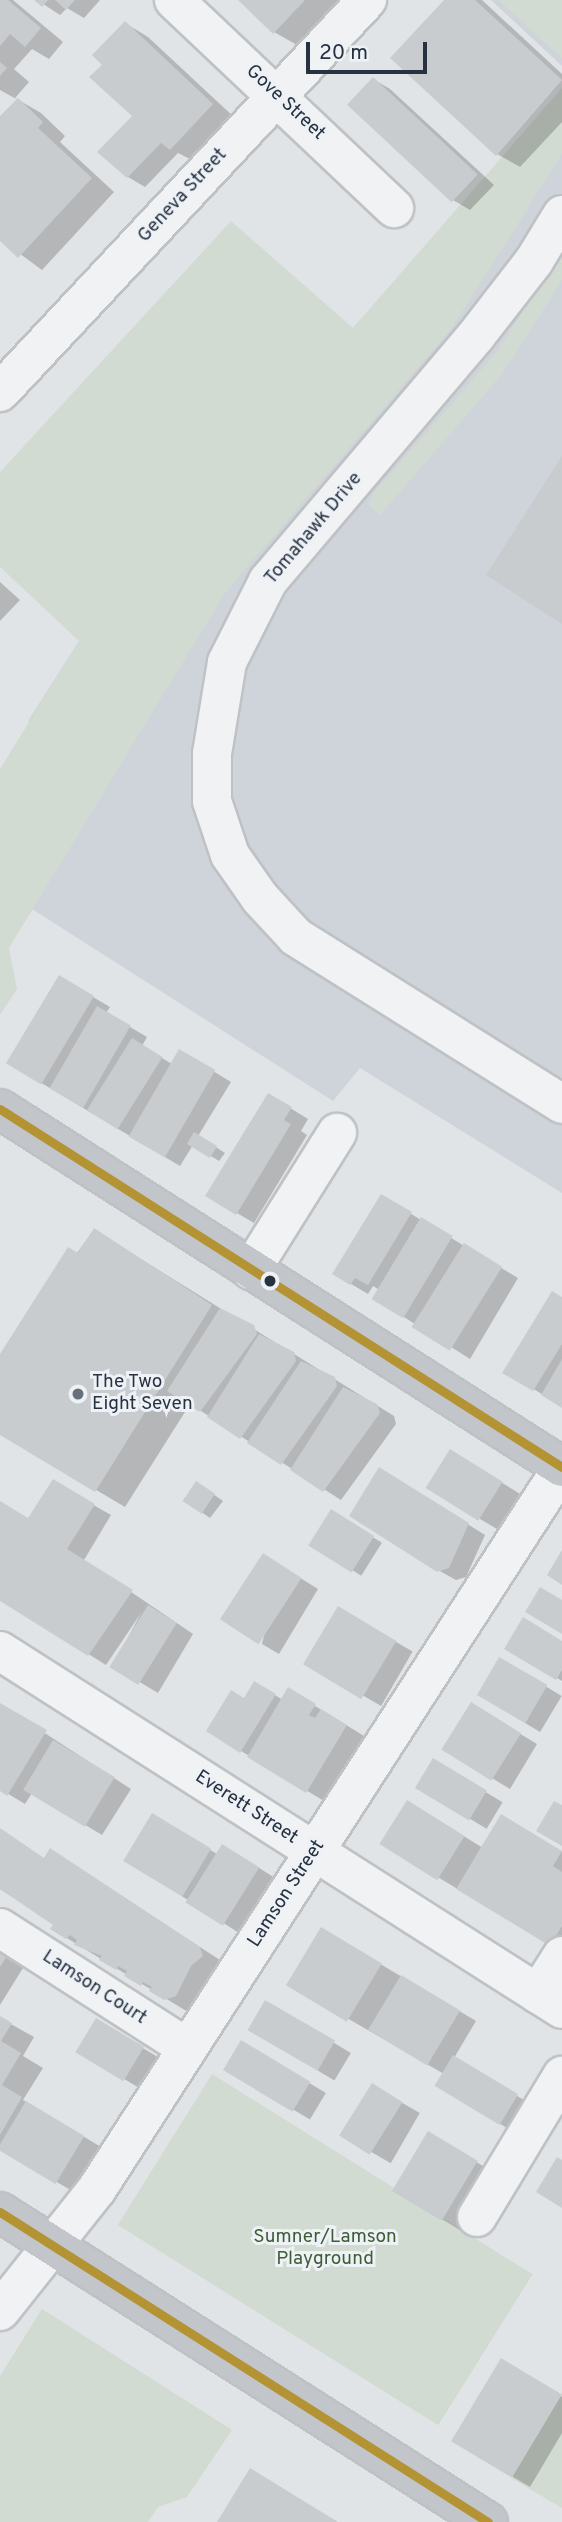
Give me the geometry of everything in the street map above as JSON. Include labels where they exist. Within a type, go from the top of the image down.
[{"type":"main road","points":[[0,1109],[562,1468]]},
{"type":"main road","points":[[0,2212],[488,2522]]},
{"type":"street","name":"Gove Street","points":[[174,0],[280,97],[394,208]]},
{"type":"street","name":"Geneva Street","points":[[0,392],[280,97],[367,0]]},
{"type":"street","name":"Tomahawk Drive","points":[[562,215],[534,261],[475,337],[268,581],[226,662],[213,742],[212,801],[230,855],[296,937],[562,1104]]},
{"type":"street","points":[[251,1270],[337,1133]]},
{"type":"street","name":"Lamson Street","points":[[0,2311],[50,2244],[97,2189],[562,1468]]},
{"type":"street","name":"Everett Street","points":[[0,1651],[550,2001]]},
{"type":"street","name":"Lamson Court","points":[[0,1928],[188,2048]]},
{"type":"street","points":[[550,2001],[562,1956]]},
{"type":"street","points":[[477,2217],[562,2076]]},
{"type":"shaded area","points":[[491,0],[562,0],[562,66]]},
{"type":"shaded area","points":[[562,90],[562,1193],[360,1068],[333,1101],[32,909],[115,773],[28,721],[141,544],[353,328]]},
{"type":"green space","points":[[498,0],[562,0],[562,58]]},
{"type":"green space","points":[[562,88],[562,154],[451,329],[225,593],[9,948],[17,989],[0,1015],[0,769],[79,641],[0,567],[0,472],[231,221],[353,328]]},
{"type":"green space","points":[[562,250],[562,280],[503,373],[380,515],[369,505],[371,496],[496,353]]},
{"type":"green space","name":"Sumner/Lamson Playground","points":[[212,2074],[533,2274],[438,2425],[118,2225]]},
{"type":"green space","points":[[42,2309],[232,2430],[187,2497],[158,2507],[148,2522],[0,2522],[0,2376]]},
{"type":"green space","points":[[562,2392],[562,2508],[511,2478]]},
{"type":"building","points":[[0,0],[8,0],[41,28],[25,47],[10,34],[0,46]]},
{"type":"building","points":[[34,0],[48,0],[42,7]]},
{"type":"building","points":[[55,0],[75,0],[66,10]]},
{"type":"building","points":[[238,0],[305,0],[273,34]]},
{"type":"building","points":[[444,0],[475,0],[562,80],[496,156],[390,58]]},
{"type":"building","points":[[125,21],[213,104],[170,150],[161,143],[127,178],[97,152],[132,116],[89,77],[102,65],[92,55]]},
{"type":"building","points":[[0,62],[7,68],[0,76]]},
{"type":"building","points":[[373,77],[478,175],[452,202],[347,105]]},
{"type":"building","points":[[18,98],[43,122],[38,128],[92,178],[18,258],[0,241],[0,116]]},
{"type":"building","points":[[562,456],[562,624],[486,575]]},
{"type":"building","points":[[59,975],[94,996],[41,1084],[6,1063]]},
{"type":"building","points":[[97,1006],[131,1026],[83,1108],[50,1088]]},
{"type":"building","points":[[132,1038],[163,1057],[117,1129],[87,1110]]},
{"type":"building","points":[[179,1049],[215,1070],[165,1157],[128,1136]]},
{"type":"building","points":[[268,1093],[292,1107],[284,1120],[291,1124],[236,1215],[205,1196]]},
{"type":"building","points":[[194,1132],[217,1146],[210,1158],[187,1144]]},
{"type":"building","points":[[381,1194],[412,1212],[368,1285],[355,1278],[350,1285],[332,1274]]},
{"type":"building","points":[[421,1217],[453,1236],[403,1318],[372,1299]]},
{"type":"building","name":"The Two Eight Seven","points":[[94,1228],[212,1305],[95,1492],[0,1435],[0,1354],[68,1247],[78,1253]]},
{"type":"building","points":[[464,1243],[502,1267],[450,1351],[412,1327]]},
{"type":"building","points":[[552,1291],[562,1297],[562,1344],[533,1391],[502,1373]]},
{"type":"building","points":[[220,1308],[254,1325],[257,1334],[200,1412],[167,1391]]},
{"type":"building","points":[[259,1334],[294,1352],[296,1361],[240,1439],[207,1417]]},
{"type":"building","points":[[562,1359],[562,1408],[541,1395]]},
{"type":"building","points":[[301,1361],[335,1377],[337,1386],[281,1465],[247,1443]]},
{"type":"building","points":[[343,1387],[377,1404],[380,1413],[323,1492],[290,1470]]},
{"type":"building","points":[[450,1449],[503,1482],[478,1521],[426,1488]]},
{"type":"building","points":[[379,1467],[469,1523],[449,1568],[437,1572],[349,1516]]},
{"type":"building","points":[[53,1479],[95,1504],[67,1549],[133,1590],[88,1656],[0,1601],[0,1501],[28,1518]]},
{"type":"building","points":[[196,1481],[215,1494],[202,1514],[183,1501]]},
{"type":"building","points":[[331,1509],[374,1536],[351,1572],[308,1545]]},
{"type":"building","points":[[562,1550],[562,1585],[547,1575]]},
{"type":"building","points":[[263,1553],[302,1578],[259,1644],[220,1619]]},
{"type":"building","points":[[540,1587],[562,1600],[562,1634],[525,1612]]},
{"type":"building","points":[[148,1605],[177,1623],[138,1685],[109,1667]]},
{"type":"building","points":[[338,1606],[396,1641],[361,1699],[303,1664]]},
{"type":"building","points":[[523,1617],[562,1641],[562,1670],[556,1680],[504,1649]]},
{"type":"building","points":[[499,1657],[547,1685],[525,1723],[477,1695]]},
{"type":"building","points":[[254,1681],[276,1694],[240,1753],[206,1731],[231,1690],[244,1698]]},
{"type":"building","points":[[288,1687],[316,1704],[309,1715],[315,1718],[321,1709],[347,1725],[306,1793],[247,1757]]},
{"type":"building","points":[[471,1702],[521,1733],[491,1781],[441,1749]]},
{"type":"building","points":[[0,1703],[47,1730],[7,1796],[0,1791]]},
{"type":"building","points":[[53,1740],[115,1777],[85,1827],[23,1790]]},
{"type":"building","points":[[433,1758],[487,1790],[469,1820],[415,1788]]},
{"type":"building","points":[[407,1800],[465,1836],[437,1880],[379,1844]]},
{"type":"building","points":[[554,1801],[562,1805],[562,1846],[536,1831]]},
{"type":"building","points":[[152,1813],[211,1849],[182,1897],[123,1861]]},
{"type":"building","points":[[501,1814],[562,1851],[553,1866],[562,1872],[562,1926],[550,1946],[456,1889]]},
{"type":"building","points":[[0,1828],[44,1858],[50,1848],[200,1947],[203,1956],[191,1966],[176,1996],[164,2000],[149,1991],[152,1987],[143,1982],[141,1986],[124,1976],[127,1971],[118,1966],[116,1970],[99,1960],[102,1956],[74,1945],[77,1940],[70,1935],[66,1939],[50,1929],[53,1925],[0,1889]]},
{"type":"building","points":[[222,1844],[259,1867],[223,1926],[185,1903]]},
{"type":"building","points":[[321,1927],[382,1964],[347,2022],[286,1985]]},
{"type":"building","points":[[0,1953],[7,1956],[0,1967]]},
{"type":"building","points":[[401,1975],[460,2011],[427,2065],[368,2030]]},
{"type":"building","points":[[265,2000],[335,2040],[318,2071],[248,2030]]},
{"type":"building","points":[[0,2016],[12,2023],[1,2041],[21,2053],[2,2085],[22,2097],[0,2135]]},
{"type":"building","points":[[96,2018],[144,2047],[123,2081],[75,2052]]},
{"type":"building","points":[[241,2040],[310,2082],[292,2112],[223,2070]]},
{"type":"building","points":[[453,2055],[518,2094],[500,2125],[434,2086]]},
{"type":"building","points":[[372,2083],[403,2102],[370,2155],[339,2136]]},
{"type":"building","points":[[26,2101],[84,2136],[55,2184],[0,2151],[0,2144]]},
{"type":"building","points":[[428,2131],[478,2161],[442,2221],[392,2191]]},
{"type":"building","points":[[557,2157],[562,2160],[562,2208],[536,2192]]},
{"type":"building","points":[[501,2358],[562,2395],[512,2478],[451,2441]]},
{"type":"building","points":[[250,2468],[338,2522],[217,2522]]},
{"type":"transit line","points":[[0,1109],[562,1467]]},
{"type":"transit line","points":[[0,2212],[488,2522]]},
{"type":"place","name":"The Two Eight Seven","points":[[78,1394]]}]
